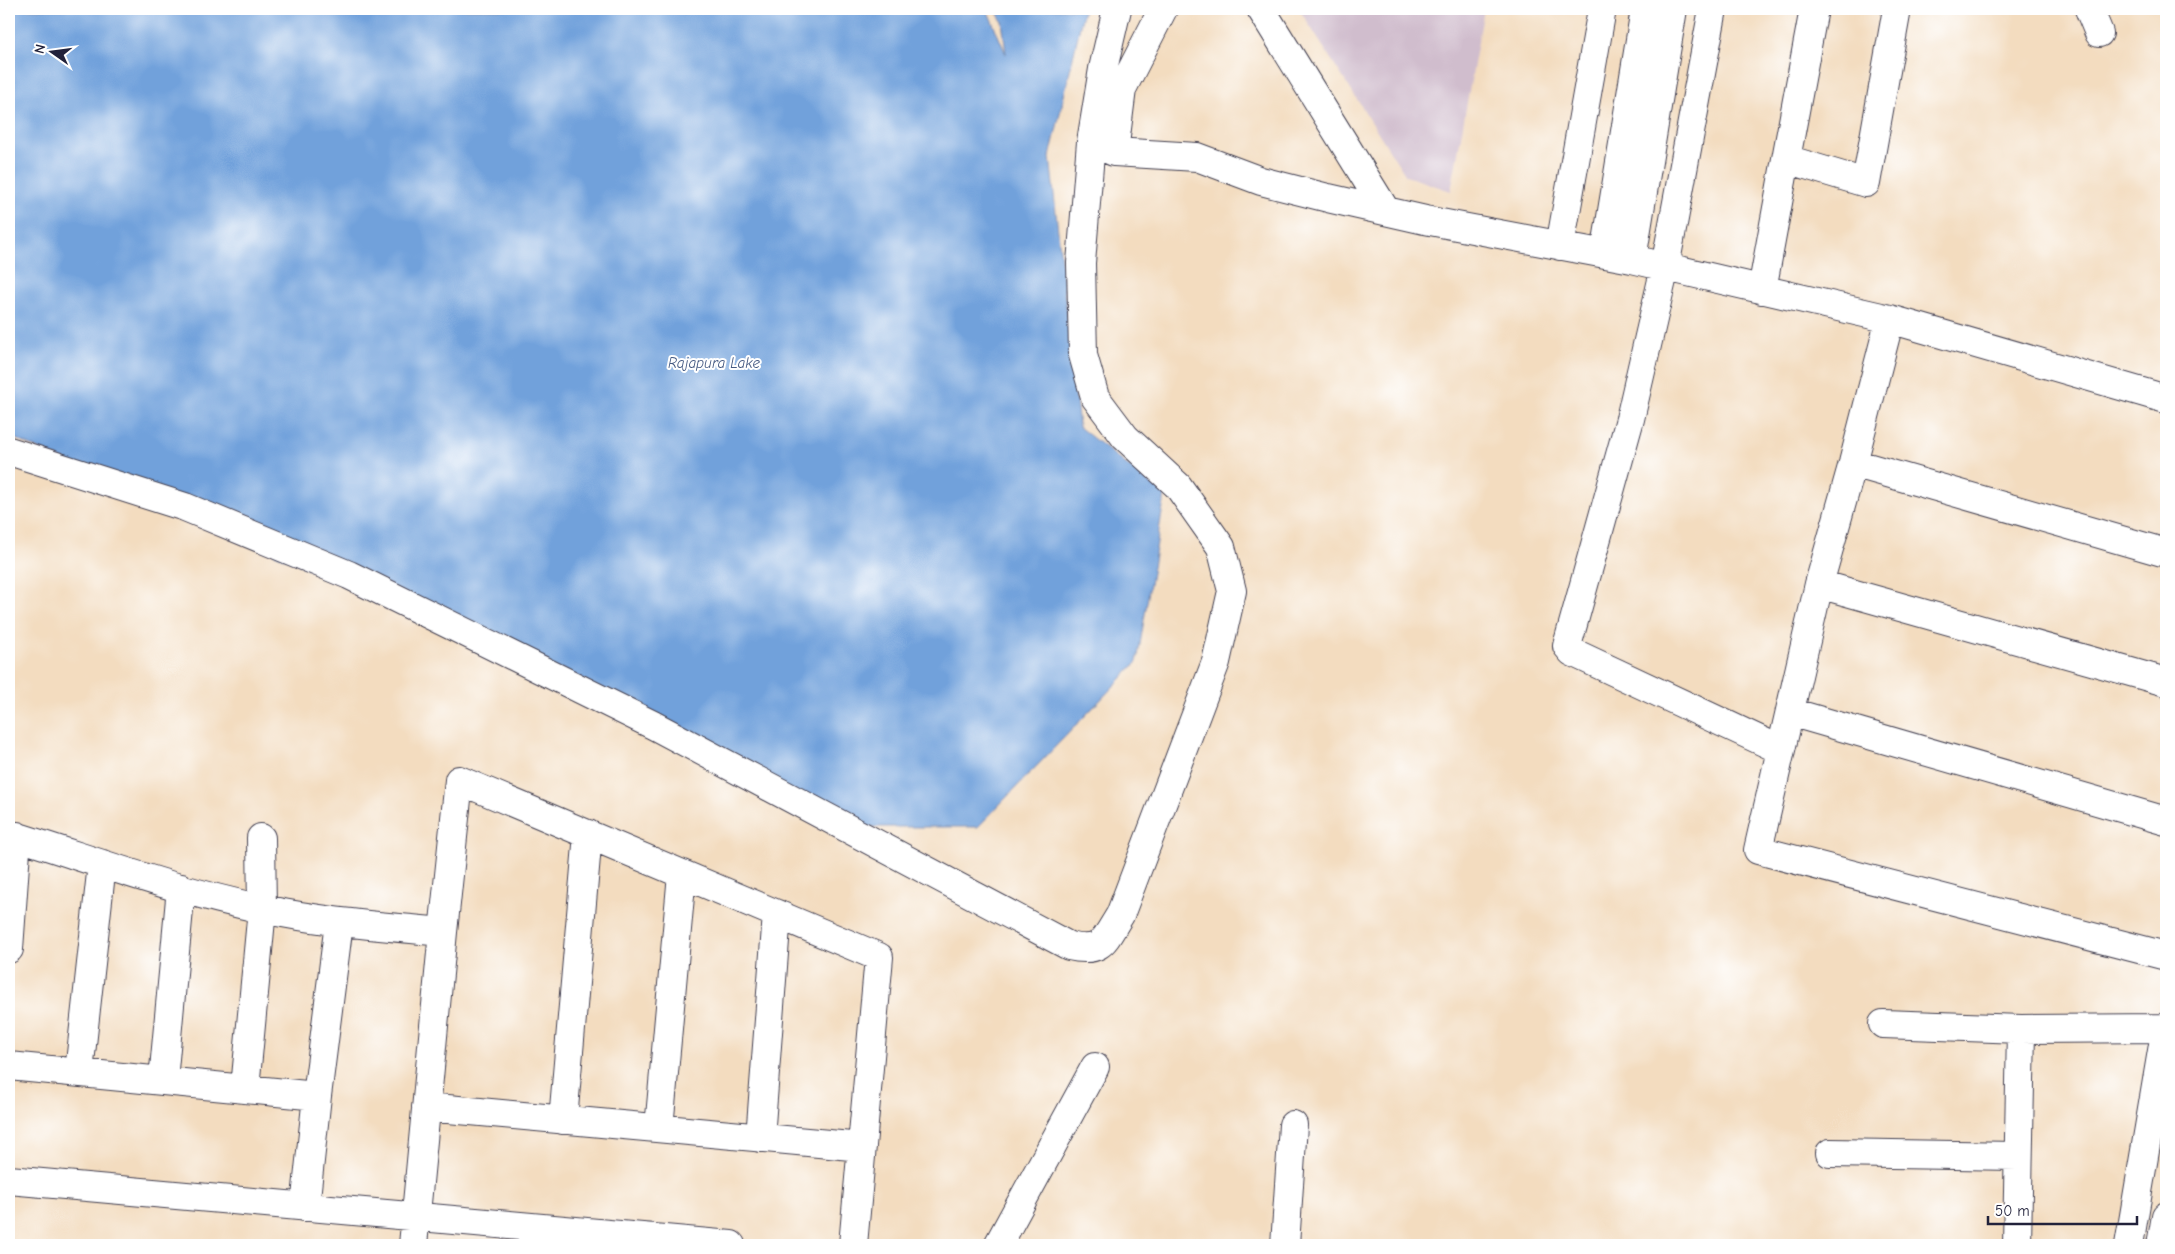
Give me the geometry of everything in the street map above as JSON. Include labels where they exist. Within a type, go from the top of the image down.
[{"type":"street","points":[[1103,147],[1103,70],[1117,9]]},
{"type":"street","points":[[9,451],[185,507],[349,575],[653,725],[1069,946],[1088,950],[1102,943],[1120,915],[1216,662],[1232,591],[1222,546],[1178,486],[1125,437],[1095,397],[1083,355],[1081,264],[1103,147],[1122,89],[1164,9]]},
{"type":"street","points":[[1261,9],[1386,211]]},
{"type":"street","points":[[1560,246],[1602,9]]},
{"type":"street","points":[[1605,254],[1645,9]]},
{"type":"street","points":[[1632,259],[1673,9]]},
{"type":"street","points":[[1712,9],[1665,267],[1630,419],[1567,646],[1572,652],[1781,750]]},
{"type":"street","points":[[1762,290],[1814,9]]},
{"type":"street","points":[[1786,159],[1866,183],[1897,9]]},
{"type":"street","points":[[1103,147],[1198,157],[1261,181],[1386,211],[1632,259],[1890,319],[2166,399]]},
{"type":"street","points":[[1890,319],[1853,463],[1819,584],[1758,850],[2166,956]]},
{"type":"street","points":[[1853,463],[2166,553]]},
{"type":"street","points":[[1819,584],[2166,682]]},
{"type":"street","points":[[1790,712],[2166,821]]},
{"type":"street","points":[[413,1245],[459,780],[879,957],[853,1245]]},
{"type":"street","points":[[563,1120],[588,834]]},
{"type":"street","points":[[9,950],[13,835],[181,888],[262,909],[339,923],[443,932]]},
{"type":"street","points":[[245,1088],[262,909],[260,838]]},
{"type":"street","points":[[79,1072],[102,864]]},
{"type":"street","points":[[658,1128],[682,874]]},
{"type":"street","points":[[163,1080],[181,888]]},
{"type":"street","points":[[760,1138],[777,914]]},
{"type":"street","points":[[305,1207],[339,923]]},
{"type":"street","points":[[1883,1024],[2021,1029],[2166,1028],[2129,1245]]},
{"type":"street","points":[[2016,1245],[2021,1029]]},
{"type":"street","points":[[9,1066],[317,1096]]},
{"type":"street","points":[[998,1245],[1095,1067]]},
{"type":"street","points":[[426,1107],[862,1147]]},
{"type":"street","points":[[1285,1245],[1293,1125]]},
{"type":"street","points":[[1830,1153],[2017,1156]]},
{"type":"street","points":[[9,1180],[730,1245]]},
{"type":"street","points":[[2161,1245],[2166,1216]]},
{"type":"shaded area","points":[[1299,9],[1484,9],[1451,191],[1406,176]]},
{"type":"water","name":"Rajapura Lake","points":[[9,9],[987,9],[1006,54],[1002,21],[995,9],[1084,9],[1050,157],[1079,427],[1165,495],[1137,662],[978,827],[829,827],[579,689],[9,436]]}]
